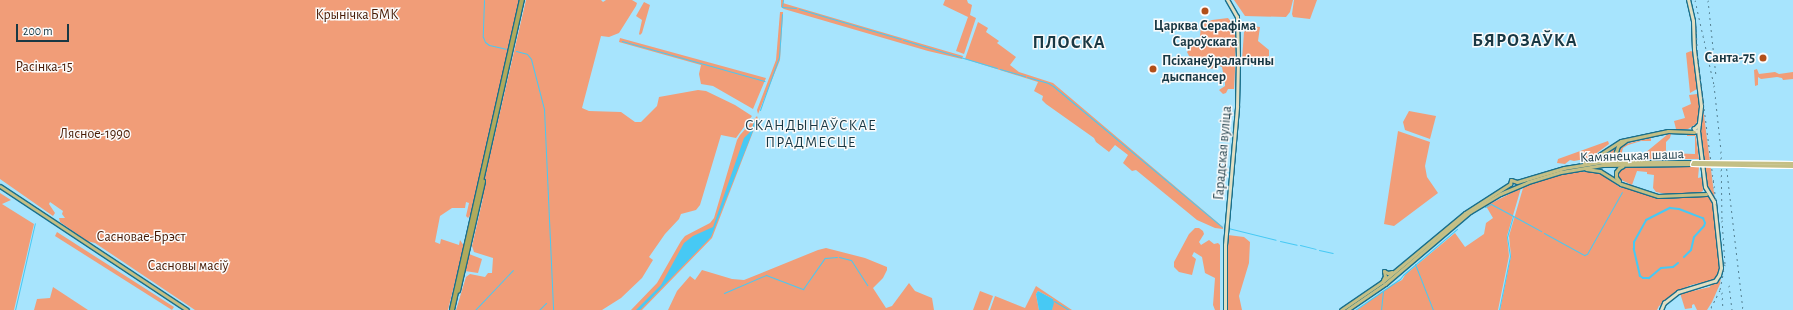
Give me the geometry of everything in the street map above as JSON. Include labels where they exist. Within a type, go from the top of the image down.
[{"type":"highway","points":[[453,310],[523,0]]},
{"type":"main road","name":"Гарадская вуліца","points":[[1225,310],[1225,245],[1236,113],[1238,58],[1237,17],[1226,0]]},
{"type":"main road","points":[[1688,0],[1693,21],[1694,50],[1701,106],[1700,121],[1696,130],[1705,192]]},
{"type":"main road","points":[[1567,167],[1589,162],[1616,143],[1662,132],[1696,130]]},
{"type":"main road","points":[[1627,140],[1618,147],[1617,156],[1623,160],[1642,163]]},
{"type":"main road","name":"Камянецкая шаша","points":[[1343,310],[1365,298],[1385,284],[1444,230],[1460,217],[1510,184],[1511,180],[1514,182],[1567,167],[1602,162],[1793,165]]},
{"type":"main road","points":[[1623,185],[1615,176],[1619,168],[1642,163]]},
{"type":"main road","name":"Камянецкая шаша","points":[[1343,310],[1488,201],[1528,182],[1574,169],[1602,165],[1642,163]]},
{"type":"main road","points":[[1574,169],[1600,171],[1623,185],[1663,197],[1705,192],[1710,195],[1714,202],[1721,261],[1720,275],[1711,283],[1678,292],[1664,303],[1661,310]]},
{"type":"main road","points":[[1489,198],[1532,177]]},
{"type":"main road","points":[[0,186],[187,310]]},
{"type":"main road","points":[[1365,298],[1361,298],[1382,282],[1384,271],[1391,272],[1408,260]]},
{"type":"main road","points":[[1371,290],[1384,277]]},
{"type":"green space","points":[[0,0],[519,0],[471,214],[468,218],[466,216],[469,203],[466,202],[465,208],[452,208],[440,216],[435,242],[440,244],[441,239],[459,245],[460,240],[464,246],[448,310],[195,310],[95,243],[87,241],[60,222],[59,218],[65,218],[62,214],[63,211],[50,202],[49,204],[55,213],[53,216],[0,179]]},
{"type":"green space","points":[[526,0],[601,0],[603,2],[606,0],[632,0],[637,3],[619,33],[609,37],[601,36],[582,108],[589,111],[621,112],[635,122],[641,122],[657,106],[659,97],[698,90],[706,91],[735,105],[752,116],[736,138],[721,135],[700,205],[696,210],[681,214],[679,219],[665,234],[649,257],[653,260],[642,278],[621,298],[602,310],[456,310],[466,277],[470,274],[485,277],[488,273],[492,273],[493,258],[474,252],[472,246],[483,198],[482,190]]},
{"type":"green space","points":[[781,0],[784,0],[783,3],[786,4],[963,56],[962,59],[928,51],[784,9],[781,7]]},
{"type":"green space","points":[[945,0],[967,0],[968,3],[972,5],[970,15],[976,18],[964,54],[956,51],[968,17],[943,5]]},
{"type":"green space","points":[[1234,0],[1293,0],[1290,12],[1286,17],[1245,16]]},
{"type":"green space","points":[[1294,0],[1317,0],[1310,19],[1293,17]]},
{"type":"green space","points":[[644,2],[650,5],[642,33],[640,35],[642,20],[636,16]]},
{"type":"green space","points":[[780,12],[783,13],[780,60],[758,114],[757,110],[776,60]]},
{"type":"green space","points":[[1228,18],[1236,28],[1234,89],[1228,89],[1226,93],[1223,94],[1219,90],[1225,86],[1222,67],[1215,64],[1212,69],[1208,67],[1209,60],[1189,56],[1187,52],[1200,37],[1201,25],[1212,20]]},
{"type":"green space","points":[[978,22],[988,28],[986,32],[999,41],[997,43],[1016,57],[1010,65],[1019,72],[1053,83],[1223,227],[1223,229],[1215,228],[1197,220],[1136,170],[1132,171],[1123,163],[1128,155],[1115,145],[1109,152],[1096,142],[1094,138],[1046,104],[1042,100],[1043,96],[1034,91],[1038,82],[965,59]]},
{"type":"green space","points":[[1251,26],[1260,27],[1258,41],[1269,50],[1269,56],[1255,64],[1244,63],[1242,60],[1244,32]]},
{"type":"green space","points":[[620,38],[766,78],[753,109],[713,86],[701,84],[699,74],[701,65],[619,42]]},
{"type":"green space","points":[[1691,51],[1693,52],[1697,89],[1690,93],[1686,53]]},
{"type":"green space","points":[[1757,69],[1759,74],[1793,72],[1793,79],[1783,80],[1782,78],[1777,77],[1761,79],[1758,77],[1758,85],[1755,86],[1754,70]]},
{"type":"green space","points":[[1697,94],[1700,104],[1700,114],[1696,124],[1688,129],[1676,129],[1674,121],[1685,118],[1682,108],[1691,104],[1689,95]]},
{"type":"green space","points":[[1703,108],[1722,265],[1714,200],[1707,186],[1700,140]]},
{"type":"green space","points":[[1409,111],[1436,116],[1430,139],[1405,130],[1403,122]]},
{"type":"green space","points":[[757,116],[758,119],[712,238],[642,310],[631,310],[657,283],[685,236],[710,223],[714,218],[737,140]]},
{"type":"green space","points":[[1398,131],[1430,142],[1425,166],[1427,177],[1438,193],[1394,226],[1384,224]]},
{"type":"green space","points":[[1687,133],[1694,133],[1696,137],[1699,159],[1624,159],[1620,157],[1617,152],[1621,145],[1651,138],[1651,141],[1641,141],[1623,148],[1623,157],[1639,158],[1668,134],[1671,134],[1670,138],[1666,142],[1666,153],[1695,154],[1695,136],[1687,136]]},
{"type":"green space","points":[[1608,141],[1609,144],[1590,158],[1574,161],[1570,160],[1565,164],[1557,163],[1558,159]]},
{"type":"green space","points":[[1614,146],[1616,148],[1615,155],[1619,161],[1591,162]]},
{"type":"green space","points":[[1661,165],[1699,167],[1698,178],[1702,177],[1703,191],[1699,193],[1671,195],[1656,192],[1653,188],[1654,175],[1647,174],[1647,172],[1637,171],[1632,185],[1617,178],[1617,174],[1621,168]]},
{"type":"green space","points":[[1574,172],[1593,172],[1601,174],[1621,188],[1625,187],[1662,198],[1709,196],[1713,202],[1720,266],[1718,277],[1715,280],[1691,285],[1678,291],[1659,306],[1657,310],[1500,310],[1511,256],[1509,236],[1523,188],[1532,182],[1556,175]]},
{"type":"green space","points":[[1521,188],[1507,236],[1509,256],[1498,310],[1357,310],[1392,285],[1402,280],[1405,275],[1455,233],[1465,247],[1484,234],[1486,223],[1493,218],[1486,206]]},
{"type":"green space","points":[[0,193],[11,200],[2,204],[34,224],[14,310],[0,310]]},
{"type":"green space","points":[[1195,228],[1199,228],[1203,231],[1204,234],[1199,242],[1201,245],[1209,240],[1214,244],[1218,243],[1220,245],[1220,310],[1215,310],[1213,305],[1215,278],[1205,273],[1202,257],[1194,252],[1192,256],[1196,259],[1192,275],[1179,272],[1174,267],[1174,262],[1189,234]]},
{"type":"green space","points":[[57,232],[174,307],[172,310],[55,236]]},
{"type":"green space","points":[[1228,235],[1244,237],[1250,242],[1249,263],[1239,296],[1242,310],[1227,310],[1226,253]]},
{"type":"green space","points":[[826,248],[865,258],[887,267],[883,278],[873,288],[886,308],[892,306],[909,283],[915,291],[932,298],[934,310],[668,310],[677,291],[690,276],[695,280],[702,270],[732,279],[744,280]]},
{"type":"green space","points":[[469,254],[482,259],[478,273],[465,271]]},
{"type":"green space","points":[[1722,266],[1720,284],[1707,310],[1697,310],[1694,304],[1692,305],[1692,308],[1685,309],[1680,293],[1692,289],[1693,291],[1710,287],[1711,284],[1719,278]]},
{"type":"green space","points":[[1036,286],[1072,310],[1052,310],[1053,299],[1038,291],[1036,294],[1039,310],[990,310],[995,296],[1025,308]]},
{"type":"green space","points":[[53,287],[88,310],[34,310],[37,299],[50,298]]},
{"type":"green space","points":[[980,291],[993,296],[988,310],[973,310]]},
{"type":"water","points":[[755,120],[757,121],[711,237],[640,310],[636,310],[661,285],[684,243],[693,236],[713,227],[744,138],[750,132]]},
{"type":"water","points":[[1038,291],[1053,299],[1054,303],[1052,310],[1039,310],[1036,294]]},
{"type":"waterway","points":[[484,0],[483,37],[485,42],[489,45],[506,49]]},
{"type":"waterway","points":[[782,7],[783,0]]},
{"type":"waterway","points":[[782,7],[796,8]]},
{"type":"waterway","points":[[799,9],[901,39]]},
{"type":"waterway","points":[[760,110],[779,57],[782,14]]},
{"type":"waterway","points":[[903,40],[997,68]]},
{"type":"waterway","points":[[622,41],[764,81]]},
{"type":"waterway","points":[[516,51],[527,54],[531,59],[544,109],[553,310]]},
{"type":"waterway","points":[[1000,69],[1025,76]]},
{"type":"waterway","points":[[1027,77],[1053,86],[1222,227]]},
{"type":"waterway","points":[[1544,233],[1584,255],[1587,254],[1622,192]]},
{"type":"waterway","points":[[1485,207],[1491,204],[1541,231]]},
{"type":"waterway","points":[[1678,263],[1673,267],[1661,268],[1649,278],[1643,278],[1640,276],[1634,249],[1634,242],[1646,220],[1670,208],[1679,209],[1703,218],[1705,223],[1704,226],[1694,237],[1691,250],[1684,257]]},
{"type":"waterway","points":[[1499,310],[1510,256],[1507,237],[1513,216]]},
{"type":"waterway","points":[[15,310],[35,223]]},
{"type":"waterway","points":[[1228,228],[1276,240]]},
{"type":"waterway","points":[[1355,310],[1400,279],[1457,229]]},
{"type":"waterway","points":[[1280,241],[1297,245]]},
{"type":"waterway","points":[[1300,245],[1316,249]]},
{"type":"waterway","points":[[1319,250],[1333,253]]},
{"type":"waterway","points":[[724,293],[766,275],[803,289],[825,258],[837,257]]},
{"type":"waterway","points":[[839,257],[851,260],[867,285]]},
{"type":"waterway","points":[[1415,264],[1433,310]]},
{"type":"waterway","points":[[475,310],[513,270]]},
{"type":"waterway","points":[[1381,310],[1383,291]]},
{"type":"waterway","points":[[1054,301],[1069,310]]},
{"type":"waterway","points":[[539,310],[546,303]]},
{"type":"railway","points":[[1695,0],[1714,85],[1721,151],[1722,220],[1725,264],[1720,290],[1710,310]]},
{"type":"railway","points":[[1708,0],[1716,76]]},
{"type":"railway","points":[[1696,26],[1698,61],[1717,209]]},
{"type":"railway","points":[[1726,163],[1743,310]]},
{"type":"railway","points":[[1729,285],[1732,310]]},
{"type":"railway","points":[[1722,292],[1723,310]]},
{"type":"place","name":"Царква Серафіма Сароўскага","points":[[1205,11]]},
{"type":"place","name":"Санта-75","points":[[1763,58]]},
{"type":"place","name":"Псіханеўралагічны дыспансер","points":[[1153,69]]},
{"type":"district","name":"БЯРОЗАЎКА","points":[[1525,41]]},
{"type":"district","name":"ПЛОСКА","points":[[1069,43]]},
{"type":"district","name":"СКАНДЫНАЎСКАЕ ПРАДМЕСЦЕ","points":[[811,134]]},
{"type":"park label","name":"Крынічка БМК","points":[[357,15]]},
{"type":"park label","name":"Расінка-15","points":[[44,67]]},
{"type":"park label","name":"Лясное-1990","points":[[95,134]]},
{"type":"park label","name":"Сасновае-Брэст","points":[[141,237]]},
{"type":"park label","name":"Сасновы масіў","points":[[188,266]]}]
